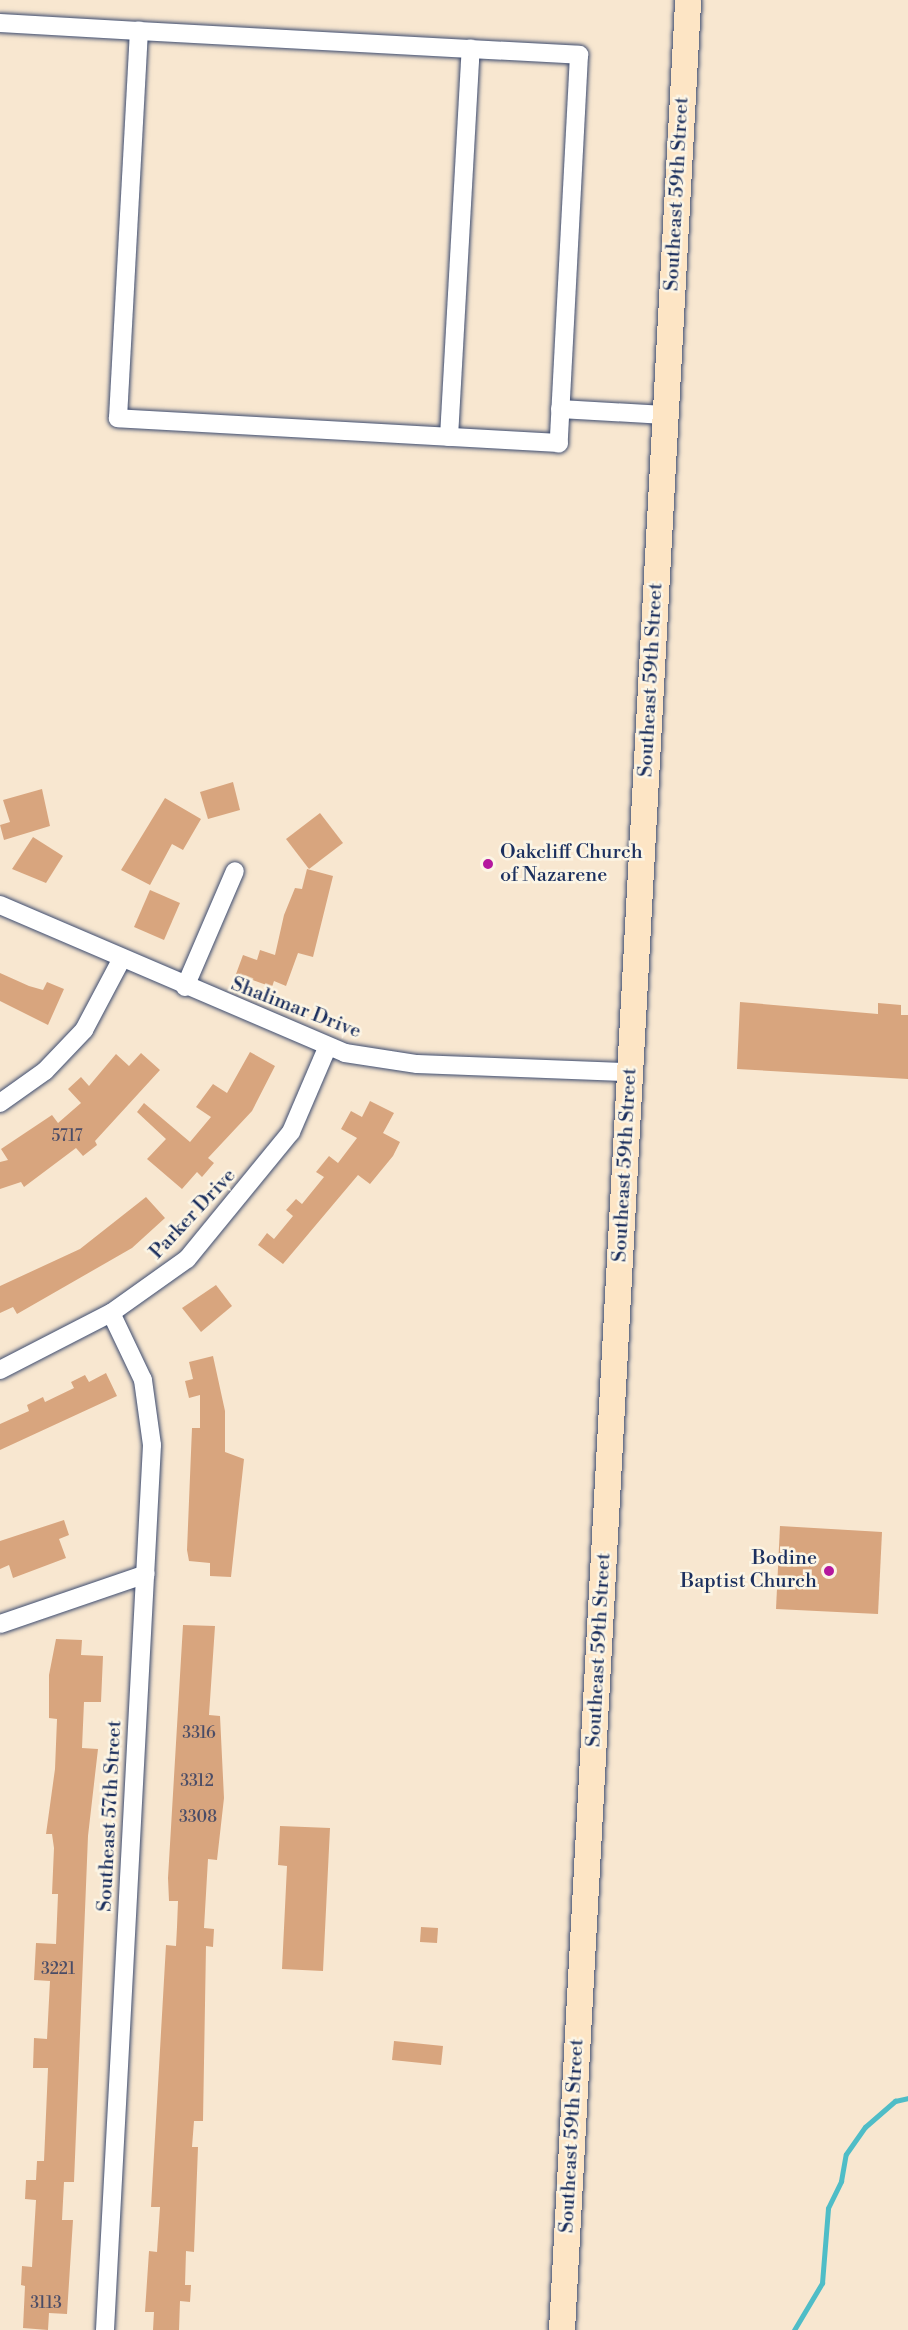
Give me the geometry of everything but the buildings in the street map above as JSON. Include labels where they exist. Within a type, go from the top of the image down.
[{"type":"main road","name":"Southeast 59th Street","points":[[562,2330],[688,0]]},
{"type":"street","points":[[0,23],[579,55],[559,443],[118,418],[138,31]]},
{"type":"street","points":[[448,437],[471,49]]},
{"type":"street","points":[[560,410],[665,415]]},
{"type":"street","points":[[185,987],[235,871]]},
{"type":"street","name":"Shalimar Drive","points":[[0,905],[121,960],[327,1048],[408,1064],[630,1072]]},
{"type":"street","points":[[0,1104],[45,1071],[84,1030],[121,960]]},
{"type":"street","name":"Parker Drive","points":[[0,1370],[111,1313],[165,1278],[230,1211],[291,1132],[327,1048]]},
{"type":"street","name":"Southeast 57th Street","points":[[105,2330],[146,1574],[150,1404],[134,1356],[111,1313]]},
{"type":"street","points":[[0,1624],[146,1574]]},
{"type":"waterway","points":[[794,2330],[822,2283],[828,2208],[841,2181],[846,2154],[865,2127],[895,2101],[908,2098]]},
{"type":"place","name":"Oakcliff Church of Nazarene","points":[[488,864]]},
{"type":"place","name":"Bodine Baptist Church","points":[[829,1571]]}]
